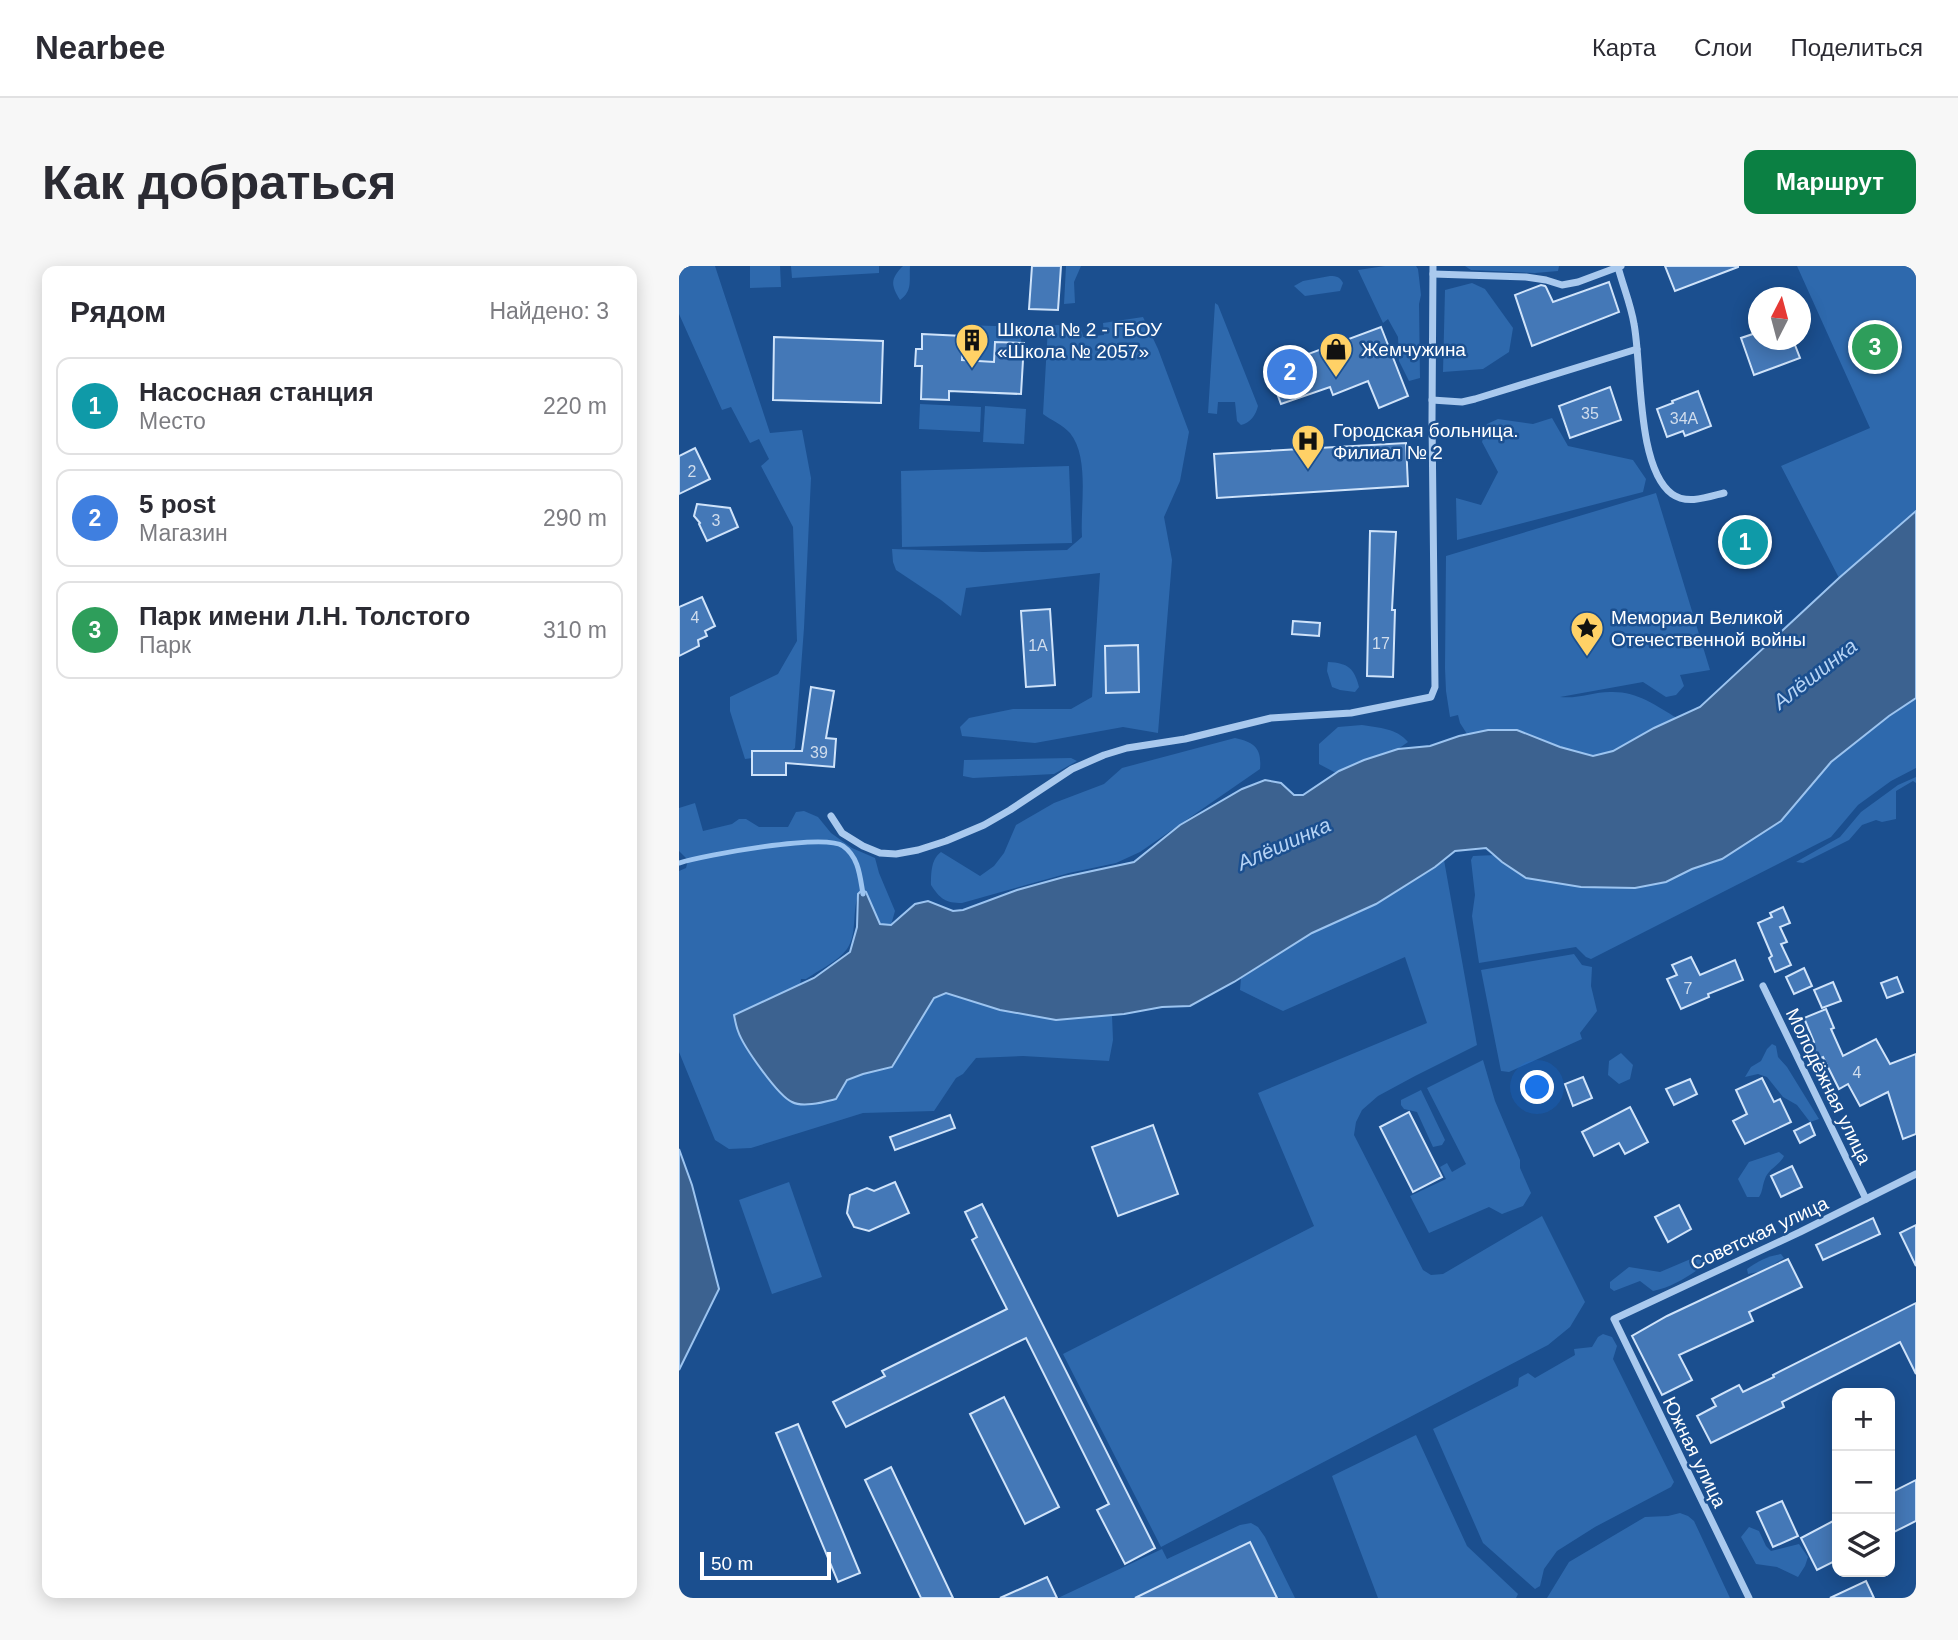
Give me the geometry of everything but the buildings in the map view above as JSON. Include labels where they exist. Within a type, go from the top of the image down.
[{"type":"street","points":[[831,816],[842,832],[880,853],[896,854],[918,850],[983,825],[1072,769],[1127,748],[1185,739],[1271,718],[1351,713],[1431,697],[1435,687],[1433,270],[1526,277],[1562,285],[1619,267],[1634,323],[1646,438],[1661,481],[1673,495],[1686,499],[1700,499],[1724,493]]},
{"type":"street","points":[[1432,400],[1462,402],[1492,395],[1637,349]]},
{"type":"street","name":"Молодёжная улица","points":[[1763,986],[1866,1199]]},
{"type":"street","name":"Советская улица","points":[[1614,1319],[1916,1174]]},
{"type":"street","name":"Южная улица","points":[[1614,1319],[1749,1598]]},
{"type":"shaded area","points":[[679,266],[715,266],[770,433],[802,430],[811,478],[804,628],[795,748],[783,759],[745,759],[730,711],[730,697],[778,674],[797,641],[793,527],[761,466],[769,459],[759,439],[750,443],[731,407],[722,410],[679,314]]},
{"type":"shaded area","points":[[750,266],[780,266],[781,287],[750,288]]},
{"type":"shaded area","points":[[791,266],[879,266],[879,273],[792,278]]},
{"type":"shaded area","points":[[903,266],[910,266],[909,285],[907,293],[900,300],[893,282]]},
{"type":"shaded area","points":[[1066,266],[1081,266],[1074,282],[1075,303],[1064,304]]},
{"type":"shaded area","points":[[1385,266],[1416,266],[1418,269],[1421,295],[1420,378],[1409,381],[1399,361],[1398,337],[1388,319],[1383,323],[1358,270]]},
{"type":"shaded area","points":[[1465,266],[1559,266],[1558,271],[1535,273],[1471,270]]},
{"type":"shaded area","points":[[1797,266],[1916,266],[1916,512],[1839,578],[1781,466],[1870,428],[1811,297],[1811,287],[1806,287]]},
{"type":"shaded area","points":[[1338,277],[1342,281],[1340,291],[1305,296],[1294,286],[1303,281]]},
{"type":"shaded area","points":[[1472,283],[1485,289],[1513,328],[1509,352],[1483,369],[1443,372],[1445,290]]},
{"type":"shaded area","points":[[1215,303],[1258,406],[1252,418],[1241,425],[1237,421],[1235,402],[1218,402],[1217,414],[1208,413]]},
{"type":"shaded area","points":[[1143,317],[1189,432],[1180,481],[1164,517],[1172,560],[1158,733],[1123,727],[1035,743],[962,736],[960,727],[969,718],[1013,709],[1071,709],[1092,697],[1100,573],[966,588],[961,616],[896,570],[892,549],[983,552],[1067,550],[1082,537],[1083,483],[1080,455],[1070,433],[1043,414],[1048,327],[1081,326],[1083,337],[1104,335],[1103,323]]},
{"type":"shaded area","points":[[964,325],[1022,327],[1021,343],[994,362],[962,360]]},
{"type":"shaded area","points":[[920,404],[981,407],[980,432],[919,429]]},
{"type":"shaded area","points":[[985,406],[1026,409],[1024,444],[983,442]]},
{"type":"shaded area","points":[[1552,418],[1568,446],[1633,460],[1646,479],[1643,492],[1457,540],[1456,498],[1481,505],[1498,472],[1482,442],[1487,424],[1498,419],[1533,424]]},
{"type":"shaded area","points":[[1069,466],[1072,543],[902,547],[901,471]]},
{"type":"shaded area","points":[[1656,493],[1710,670],[1680,675],[1684,686],[1676,695],[1666,697],[1643,682],[1560,697],[1620,692],[1645,700],[1677,718],[1613,751],[1593,756],[1517,730],[1488,730],[1467,734],[1458,715],[1450,717],[1446,691],[1446,556]]},
{"type":"shaded area","points":[[1328,662],[1345,665],[1352,671],[1359,687],[1355,692],[1332,687],[1327,671]]},
{"type":"shaded area","points":[[1916,698],[1916,768],[1891,781],[1858,805],[1831,837],[1591,959],[1576,947],[1479,963],[1472,916],[1475,895],[1471,860],[1473,856],[1496,855],[1526,878],[1577,886],[1606,888],[1666,882],[1781,821],[1831,762]]},
{"type":"shaded area","points":[[1362,725],[1393,731],[1408,742],[1398,749],[1336,773],[1319,764],[1319,744],[1338,727]]},
{"type":"shaded area","points":[[1235,738],[1255,747],[1260,756],[1260,769],[1140,852],[1116,863],[1069,873],[962,903],[944,899],[931,885],[933,863],[941,852],[980,876],[994,866],[1004,853],[1016,825],[1054,803],[1104,784],[1122,768]]},
{"type":"shaded area","points":[[1071,758],[1077,761],[1054,774],[973,778],[963,776],[964,760]]},
{"type":"shaded area","points":[[1916,777],[1916,783],[1913,781],[1896,791],[1896,819],[1882,822],[1876,820],[1862,825],[1849,840],[1803,863],[1796,862],[1840,837],[1861,812],[1898,785]]},
{"type":"shaded area","points":[[695,803],[703,831],[732,824],[739,819],[746,819],[759,827],[788,827],[796,812],[804,811],[818,817],[831,833],[852,848],[875,858],[895,911],[891,925],[880,924],[866,892],[862,890],[856,902],[853,935],[847,949],[828,966],[806,979],[801,979],[800,985],[778,996],[847,1080],[892,1067],[934,997],[946,993],[1000,1010],[1056,1020],[1112,1015],[1113,1040],[1109,1061],[1023,1056],[976,1058],[963,1074],[956,1078],[934,1111],[863,1113],[751,1148],[729,1149],[715,1140],[679,1052],[679,871],[686,868],[688,860],[679,851],[679,808]]},
{"type":"shaded area","points":[[1444,860],[1477,1045],[1378,1096],[1362,1110],[1354,1135],[1423,1270],[1431,1275],[1443,1274],[1542,1216],[1585,1302],[1570,1327],[1548,1345],[1161,1547],[1063,1354],[1314,1226],[1258,1093],[1427,1023],[1405,957],[1283,1011],[1240,990],[1241,978],[1312,933],[1376,904]]},
{"type":"shaded area","points":[[1574,954],[1582,965],[1592,967],[1591,986],[1597,1011],[1580,1033],[1582,1039],[1509,1072],[1501,1071],[1481,970]]},
{"type":"shaded area","points":[[1772,1044],[1776,1046],[1778,1057],[1819,1119],[1810,1122],[1797,1105],[1783,1097],[1767,1077],[1758,1074],[1745,1077],[1751,1067],[1761,1061]]},
{"type":"shaded area","points":[[1621,1053],[1633,1065],[1630,1079],[1619,1084],[1608,1075],[1609,1061]]},
{"type":"shaded area","points":[[1483,1060],[1495,1101],[1531,1193],[1523,1206],[1502,1214],[1489,1207],[1429,1233],[1410,1196],[1446,1179],[1440,1167],[1447,1163],[1452,1172],[1466,1164],[1427,1088]]},
{"type":"shaded area","points":[[1421,1090],[1445,1140],[1442,1145],[1433,1147],[1417,1112],[1404,1109],[1401,1105],[1401,1100]]},
{"type":"shaded area","points":[[1779,1152],[1784,1156],[1767,1176],[1759,1197],[1747,1197],[1738,1179],[1749,1162]]},
{"type":"shaded area","points":[[789,1182],[822,1277],[772,1294],[739,1200]]},
{"type":"shaded area","points":[[1719,1247],[1719,1255],[1688,1276],[1662,1289],[1653,1291],[1640,1281],[1614,1291],[1610,1288],[1610,1282],[1629,1267],[1660,1272]]},
{"type":"shaded area","points":[[1781,1254],[1784,1258],[1763,1271],[1748,1274],[1747,1269],[1755,1264]]},
{"type":"shaded area","points":[[1603,1334],[1612,1337],[1617,1346],[1613,1359],[1674,1482],[1671,1487],[1595,1527],[1557,1551],[1544,1569],[1540,1586],[1535,1589],[1483,1543],[1433,1429],[1518,1386],[1519,1378],[1528,1373],[1535,1378],[1575,1355],[1574,1349],[1592,1347]]},
{"type":"shaded area","points":[[1416,1435],[1467,1546],[1518,1594],[1516,1598],[1378,1598],[1332,1476]]},
{"type":"shaded area","points":[[1680,1513],[1694,1521],[1730,1598],[1547,1598],[1569,1562],[1645,1517]]},
{"type":"shaded area","points":[[1251,1523],[1258,1527],[1265,1537],[1295,1598],[1277,1598],[1250,1542],[1135,1598],[1058,1598],[1162,1549],[1167,1559],[1240,1525]]},
{"type":"shaded area","points":[[1749,1527],[1759,1531],[1771,1551],[1799,1544],[1808,1557],[1798,1577],[1777,1567],[1756,1564],[1741,1537]]},
{"type":"water","points":[[1916,511],[1916,698],[1831,762],[1781,821],[1722,859],[1692,869],[1666,882],[1635,888],[1581,887],[1526,878],[1486,848],[1455,851],[1435,867],[1376,904],[1312,933],[1190,1006],[1056,1020],[1000,1010],[946,993],[934,998],[892,1067],[847,1080],[836,1099],[820,1103],[797,1104],[786,1098],[762,1070],[738,1031],[734,1015],[814,978],[850,952],[857,927],[858,894],[862,890],[866,892],[880,924],[891,925],[915,904],[928,901],[953,911],[963,910],[1017,890],[1134,862],[1180,825],[1242,789],[1265,780],[1281,783],[1294,795],[1303,795],[1339,771],[1364,760],[1398,749],[1430,746],[1488,730],[1517,730],[1560,747],[1593,756],[1613,751],[1700,707],[1839,578]]},
{"type":"water","points":[[679,1149],[692,1185],[719,1289],[679,1370]]},
{"type":"waterway","name":"Алёшинка","points":[[679,863],[764,847],[813,842],[832,843],[843,846],[852,856],[858,868],[863,894]]},
{"type":"place","name":"Парк имени Л.Н. Толстого","points":[[1875,347]]},
{"type":"place","name":"Школа № 2 - ГБОУ «Школа № 2057»","points":[[972,370]]},
{"type":"place","name":"5 post","points":[[1290,372]]},
{"type":"place","name":"Жемчужина","points":[[1336,379]]},
{"type":"place","name":"Городская больница. Филиал № 2","points":[[1308,471]]},
{"type":"place","name":"Насосная станция","points":[[1745,542]]},
{"type":"place","name":"Мемориал Великой Отечественной войны","points":[[1587,658]]}]
